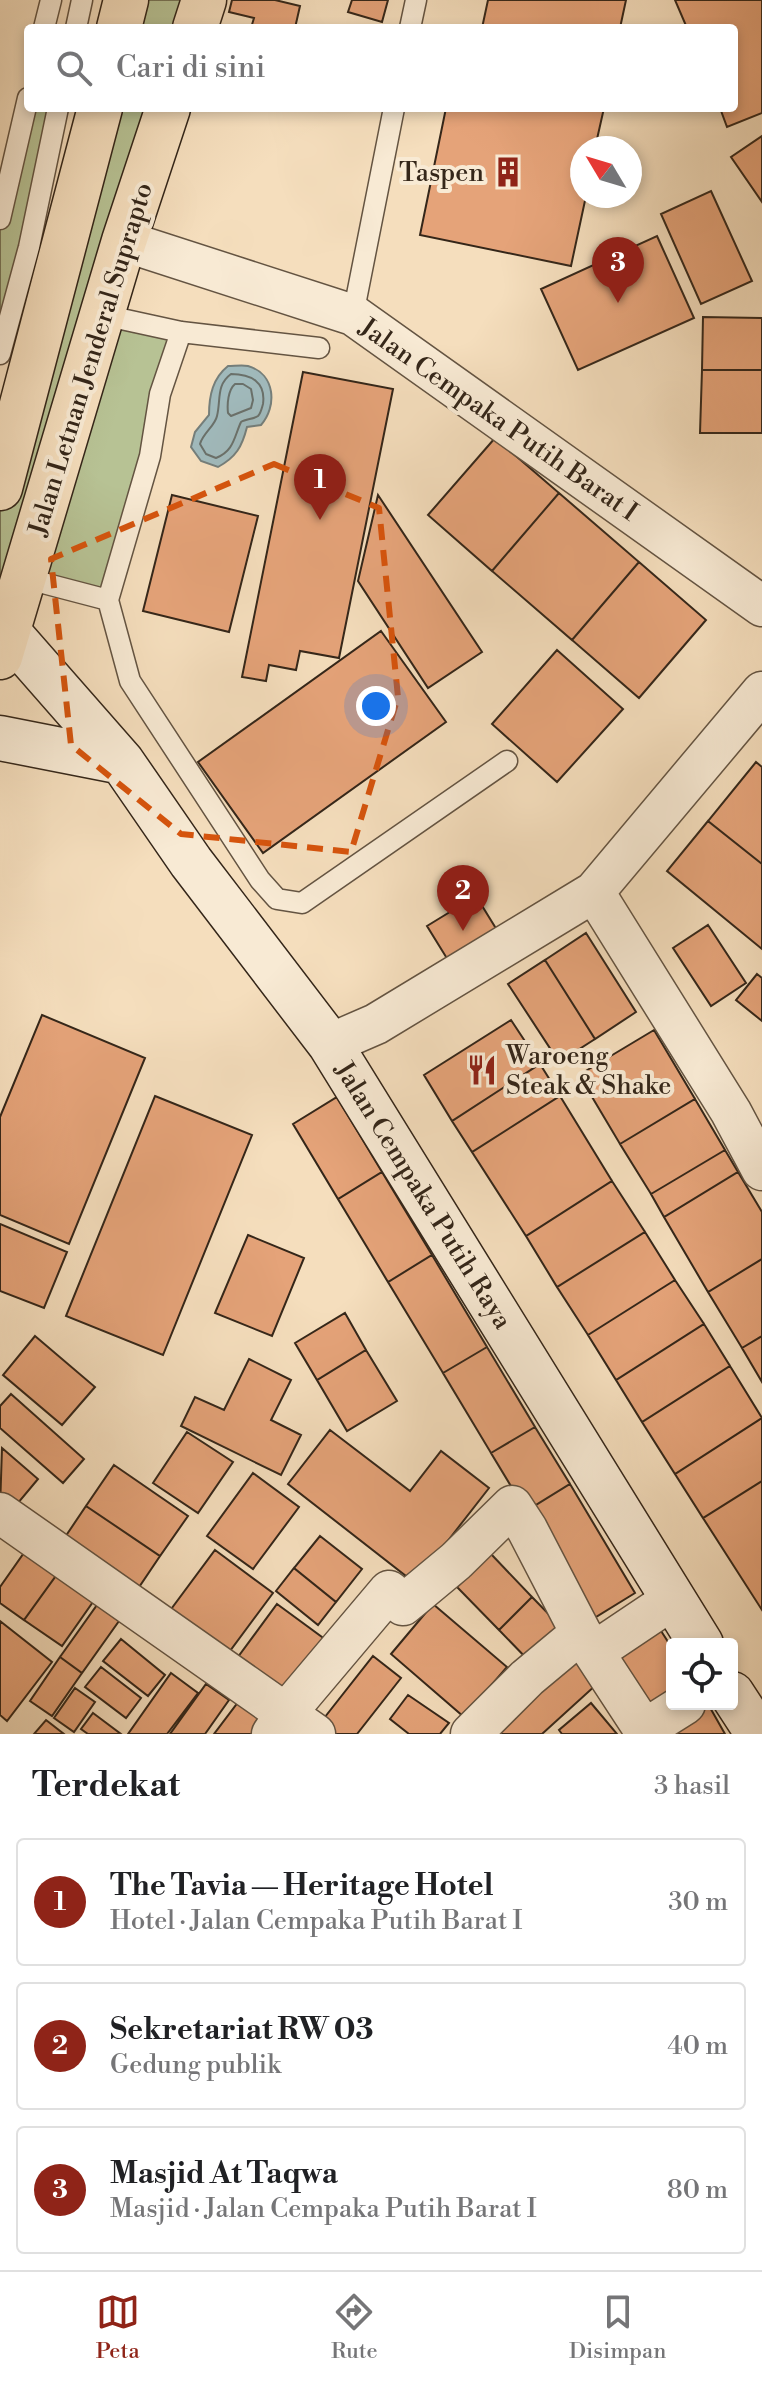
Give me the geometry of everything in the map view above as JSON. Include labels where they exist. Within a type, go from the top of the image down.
[{"type":"main road","points":[[120,24],[126,0]]},
{"type":"main road","points":[[196,24],[204,0]]},
{"type":"main road","name":"Jalan Letnan Jenderal Suprapto","points":[[0,488],[99,112]]},
{"type":"main road","name":"Jalan Letnan Jenderal Suprapto","points":[[4,645],[124,241],[167,112]]},
{"type":"street","name":"Jalan Cempaka Putih Barat I","points":[[124,241],[353,315],[762,606]]},
{"type":"street","name":"Jalan Cempaka Putih Raya","points":[[4,645],[122,762],[191,862],[330,1044],[697,1638]]},
{"type":"street","points":[[330,1044],[376,1024],[594,892],[762,692]]},
{"type":"street","points":[[0,738],[122,762]]},
{"type":"street","points":[[594,892],[746,1108],[762,1170]]},
{"type":"street","points":[[0,1513],[291,1727],[389,1591],[403,1605],[456,1561],[512,1506],[588,1643],[645,1732],[676,1710]]},
{"type":"street","points":[[471,1734],[527,1678],[673,1599]]},
{"type":"street","points":[[738,1703],[758,1734]]},
{"type":"lane","points":[[45,24],[51,0]]},
{"type":"lane","points":[[77,24],[82,0]]},
{"type":"lane","points":[[411,24],[416,0]]},
{"type":"lane","points":[[0,219],[25,112]]},
{"type":"lane","points":[[0,354],[29,247],[57,112]]},
{"type":"lane","points":[[353,315],[393,112]]},
{"type":"lane","points":[[103,315],[181,332],[319,348]]},
{"type":"lane","points":[[181,332],[160,394],[150,456],[108,600],[130,681],[260,880],[277,899],[302,903],[507,761]]},
{"type":"lane","points":[[24,578],[108,600]]},
{"type":"highlighted area","points":[[274,464],[379,508],[398,697],[351,852],[181,834],[71,745],[51,559]]},
{"type":"green space","points":[[123,0],[204,0],[196,24],[117,24]]},
{"type":"green space","points":[[24,98],[24,112],[59,112],[0,354],[0,197]]},
{"type":"green space","points":[[95,112],[167,112],[102,314],[181,332],[108,600],[24,578],[0,653],[0,487]]},
{"type":"water","points":[[228,366],[246,366],[257,370],[269,383],[271,401],[261,425],[247,427],[237,451],[218,467],[201,461],[191,447],[195,432],[209,415],[215,382]]},
{"type":"building","points":[[232,0],[275,0],[300,6],[296,24],[252,24],[254,18],[229,12]]},
{"type":"building","points":[[352,0],[388,0],[382,22],[348,12]]},
{"type":"building","points":[[488,0],[626,0],[621,24],[483,24]]},
{"type":"building","points":[[675,0],[762,0],[762,113],[727,127],[721,112],[738,112],[738,24],[685,24]]},
{"type":"building","name":"Taspen","points":[[445,112],[603,112],[598,136],[570,136],[570,208],[583,208],[571,266],[420,235]]},
{"type":"building","points":[[762,136],[762,202],[731,157]]},
{"type":"building","points":[[711,191],[752,281],[701,304],[661,214]]},
{"type":"building","points":[[657,236],[694,318],[578,370],[541,289]]},
{"type":"building","points":[[703,317],[762,318],[762,370],[702,370]]},
{"type":"building","points":[[702,370],[762,370],[762,433],[700,433]]},
{"type":"building","points":[[303,372],[393,389],[339,658],[300,651],[296,670],[269,665],[266,681],[242,677]]},
{"type":"building","points":[[495,438],[559,493],[492,571],[428,515]]},
{"type":"building","points":[[559,493],[639,562],[572,640],[492,571]]},
{"type":"building","points":[[172,495],[258,516],[229,632],[143,611]]},
{"type":"building","points":[[378,495],[482,652],[428,688],[358,581]]},
{"type":"building","points":[[639,562],[706,620],[639,698],[572,640]]},
{"type":"building","points":[[381,631],[446,722],[263,853],[198,762]]},
{"type":"building","points":[[557,650],[623,709],[557,782],[492,724]]},
{"type":"building","points":[[756,762],[762,767],[762,864],[708,821]]},
{"type":"building","points":[[708,821],[762,864],[762,949],[667,871]]},
{"type":"building","points":[[476,896],[500,935],[451,965],[427,926]]},
{"type":"building","points":[[708,925],[746,983],[711,1006],[673,948]]},
{"type":"building","points":[[586,933],[636,1012],[595,1039],[545,960]]},
{"type":"building","points":[[545,960],[595,1039],[559,1062],[508,984]]},
{"type":"building","points":[[757,974],[762,978],[762,1021],[736,1000]]},
{"type":"building","points":[[42,1015],[145,1058],[69,1244],[0,1215],[0,1117]]},
{"type":"building","name":"Waroeng Steak & Shake","points":[[511,1020],[540,1064],[452,1121],[424,1075]]},
{"type":"building","points":[[654,1030],[695,1099],[620,1144],[579,1075]]},
{"type":"building","points":[[540,1064],[560,1096],[472,1152],[452,1121]]},
{"type":"building","points":[[155,1096],[252,1135],[163,1355],[66,1316]]},
{"type":"building","points":[[560,1096],[612,1181],[526,1236],[472,1152]]},
{"type":"building","points":[[337,1097],[382,1172],[338,1199],[293,1124]]},
{"type":"building","points":[[695,1099],[725,1150],[651,1194],[620,1144]]},
{"type":"building","points":[[725,1150],[738,1172],[664,1217],[651,1194]]},
{"type":"building","points":[[382,1172],[432,1255],[388,1282],[338,1199]]},
{"type":"building","points":[[738,1172],[762,1212],[762,1259],[708,1292],[664,1217]]},
{"type":"building","points":[[612,1181],[645,1232],[557,1287],[526,1236]]},
{"type":"building","points":[[0,1224],[67,1252],[44,1308],[0,1291]]},
{"type":"building","points":[[645,1232],[675,1280],[588,1335],[557,1287]]},
{"type":"building","points":[[248,1235],[304,1258],[272,1336],[215,1313]]},
{"type":"building","points":[[432,1255],[487,1347],[443,1373],[388,1282]]},
{"type":"building","points":[[762,1259],[762,1336],[742,1348],[708,1292]]},
{"type":"building","points":[[675,1280],[704,1324],[616,1380],[588,1335]]},
{"type":"building","points":[[345,1313],[366,1350],[317,1380],[295,1343]]},
{"type":"building","points":[[704,1324],[730,1366],[642,1422],[616,1380]]},
{"type":"building","points":[[35,1336],[95,1387],[62,1425],[3,1375]]},
{"type":"building","points":[[762,1336],[762,1382],[742,1348]]},
{"type":"building","points":[[487,1347],[535,1427],[491,1453],[443,1373]]},
{"type":"building","points":[[366,1350],[397,1401],[347,1431],[317,1380]]},
{"type":"building","points":[[249,1359],[291,1380],[271,1420],[301,1435],[281,1475],[181,1426],[195,1397],[224,1410]]},
{"type":"building","points":[[730,1366],[762,1418],[675,1474],[642,1422]]},
{"type":"building","points":[[11,1394],[84,1459],[63,1483],[0,1428],[0,1406]]},
{"type":"building","points":[[762,1418],[762,1481],[703,1518],[675,1474]]},
{"type":"building","points":[[535,1427],[570,1484],[526,1511],[491,1453]]},
{"type":"building","points":[[330,1430],[410,1491],[441,1451],[489,1488],[415,1583],[288,1484]]},
{"type":"building","points":[[187,1432],[233,1462],[198,1513],[153,1483]]},
{"type":"building","points":[[2,1448],[38,1479],[8,1515],[0,1509]]},
{"type":"building","points":[[114,1465],[188,1516],[160,1556],[86,1506]]},
{"type":"building","points":[[253,1473],[299,1507],[253,1569],[207,1536]]},
{"type":"building","points":[[762,1481],[762,1610],[703,1518]]},
{"type":"building","points":[[570,1484],[635,1593],[591,1620],[526,1511]]},
{"type":"building","points":[[86,1506],[160,1556],[131,1599],[57,1549]]},
{"type":"building","points":[[320,1536],[362,1569],[336,1602],[294,1568]]},
{"type":"building","points":[[26,1550],[58,1573],[24,1620],[0,1603],[0,1587]]},
{"type":"building","points":[[215,1550],[273,1593],[224,1659],[166,1616]]},
{"type":"building","points":[[491,1554],[532,1597],[499,1630],[457,1587]]},
{"type":"building","points":[[294,1568],[336,1602],[318,1625],[276,1591]]},
{"type":"building","points":[[58,1573],[95,1599],[62,1646],[24,1620]]},
{"type":"building","points":[[532,1597],[567,1633],[533,1665],[499,1630]]},
{"type":"building","points":[[277,1604],[326,1640],[284,1696],[235,1661]]},
{"type":"building","points":[[433,1604],[507,1667],[464,1717],[391,1654]]},
{"type":"building","points":[[97,1605],[119,1621],[82,1673],[60,1657]]},
{"type":"building","points":[[654,1620],[666,1639],[666,1705],[653,1713],[610,1647]]},
{"type":"building","points":[[0,1621],[52,1662],[7,1721],[0,1715]]},
{"type":"building","points":[[121,1639],[165,1675],[148,1696],[103,1661]]},
{"type":"building","points":[[564,1649],[597,1684],[542,1734],[499,1734]]},
{"type":"building","points":[[373,1656],[401,1678],[357,1734],[336,1734],[321,1722]]},
{"type":"building","points":[[60,1657],[82,1673],[52,1716],[30,1701]]},
{"type":"building","points":[[101,1667],[141,1698],[126,1718],[85,1687]]},
{"type":"building","points":[[171,1673],[198,1693],[167,1734],[128,1734]]},
{"type":"building","points":[[206,1684],[229,1700],[205,1734],[170,1734]]},
{"type":"building","points":[[75,1688],[95,1702],[74,1732],[54,1718]]},
{"type":"building","points":[[408,1695],[449,1723],[440,1734],[409,1734],[390,1719]]},
{"type":"building","points":[[239,1701],[265,1721],[254,1734],[214,1734]]},
{"type":"building","points":[[591,1703],[617,1734],[562,1734],[559,1730]]},
{"type":"building","points":[[691,1710],[711,1710],[725,1734],[664,1734]]},
{"type":"building","points":[[93,1713],[121,1734],[88,1734],[81,1729]]},
{"type":"building","points":[[46,1720],[64,1734],[34,1734]]},
{"type":"place","name":"Taspen","points":[[508,172]]},
{"type":"place","name":"Masjid At Taqwa","points":[[618,303]]},
{"type":"place","name":"The Tavia — Heritage Hotel","points":[[320,520]]},
{"type":"place","name":"Sekretariat RW 03","points":[[463,931]]},
{"type":"place","name":"Waroeng Steak & Shake","points":[[482,1070]]}]
